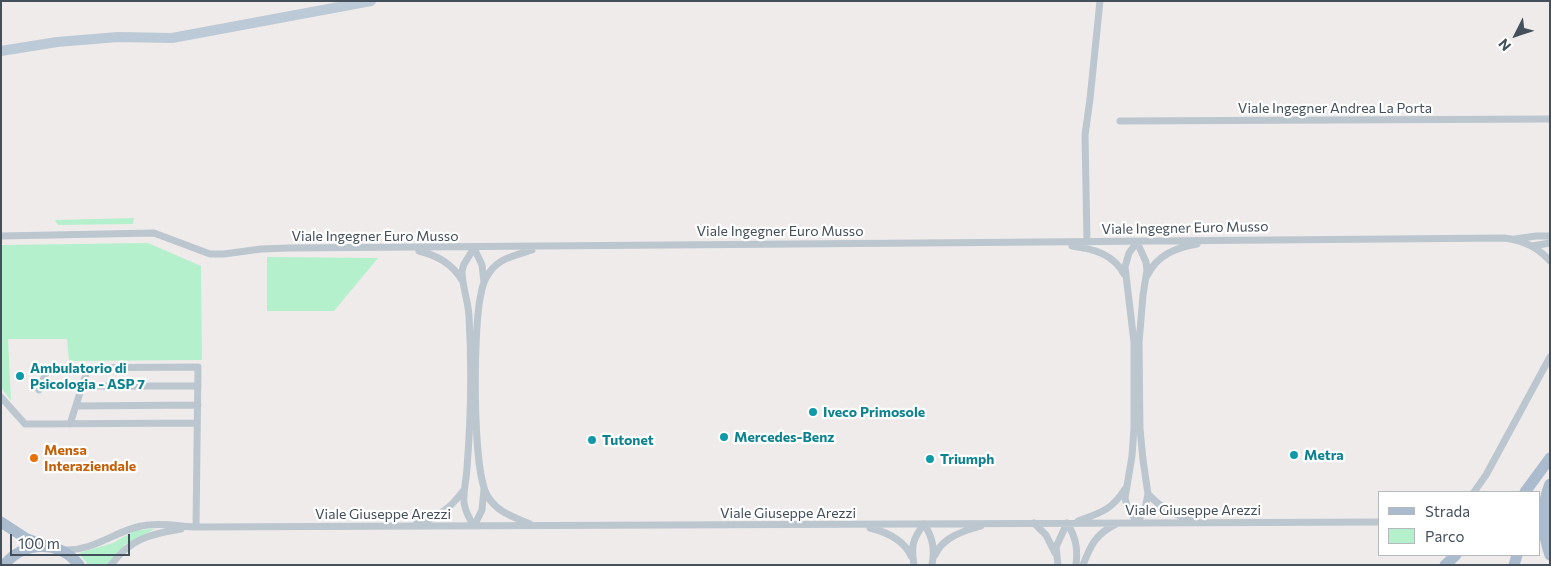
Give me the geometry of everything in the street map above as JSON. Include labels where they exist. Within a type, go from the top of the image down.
[{"type":"main road","points":[[1526,491],[1550,458]]},
{"type":"main road","points":[[1539,491],[1550,468]]},
{"type":"main road","points":[[1550,484],[1544,507],[1546,545],[1550,555]]},
{"type":"main road","points":[[1,522],[27,539],[69,555],[79,565]]},
{"type":"main road","points":[[4,565],[16,553],[24,549],[33,547],[56,549]]},
{"type":"main road","points":[[1445,565],[1455,556]]},
{"type":"street","points":[[1087,242],[1084,135],[1090,99],[1100,1]]},
{"type":"street","points":[[1,51],[57,42],[118,37],[172,38],[366,2]]},
{"type":"street","name":"Viale Ingegner Andrea La Porta","points":[[1120,121],[1550,119]]},
{"type":"street","name":"Viale Ingegner Euro Musso","points":[[3,235],[154,233],[210,254],[290,248],[540,248],[721,244],[1494,238],[1514,240],[1532,246],[1550,261]]},
{"type":"street","points":[[1514,240],[1536,236],[1550,236]]},
{"type":"street","points":[[1532,246],[1536,236]]},
{"type":"street","points":[[1145,281],[1153,266],[1168,252],[1177,248],[1218,240]]},
{"type":"street","points":[[1047,242],[1094,249],[1114,261],[1125,276]]},
{"type":"street","points":[[1137,242],[1146,262],[1139,352],[1142,460],[1148,494],[1145,509],[1136,522],[1125,498],[1132,456],[1134,342],[1125,276],[1126,260],[1137,242]]},
{"type":"street","points":[[1532,246],[1550,243]]},
{"type":"street","points":[[406,248],[433,254],[444,260],[455,269],[462,280]]},
{"type":"street","points":[[474,248],[482,266],[484,282]]},
{"type":"street","points":[[474,248],[464,264],[462,280],[469,314],[471,373],[471,420],[463,500],[474,526]]},
{"type":"street","points":[[533,526],[502,511],[493,503],[484,489],[480,475],[477,436],[476,373],[478,309],[484,282],[497,264],[508,257],[540,248]]},
{"type":"street","points":[[1475,491],[1549,362]]},
{"type":"street","points":[[39,390],[48,368],[198,367],[196,527]]},
{"type":"street","points":[[70,424],[88,368]]},
{"type":"street","points":[[82,386],[198,386]]},
{"type":"street","points":[[1,397],[25,424],[197,423]]},
{"type":"street","points":[[76,406],[198,405]]},
{"type":"street","points":[[474,526],[482,510],[484,489]]},
{"type":"street","points":[[1058,565],[1056,547],[1059,536],[1070,523],[1102,513],[1119,500],[1126,489]]},
{"type":"street","points":[[410,526],[452,507],[464,491]]},
{"type":"street","points":[[1148,494],[1158,505],[1169,512],[1198,523]]},
{"type":"street","name":"Viale Giuseppe Arezzi","points":[[196,527],[1378,522]]},
{"type":"street","points":[[1034,523],[1046,535],[1056,556]]},
{"type":"street","points":[[1070,523],[1076,543],[1076,565]]},
{"type":"street","points":[[1083,565],[1091,546],[1098,536],[1119,523]]},
{"type":"street","points":[[56,549],[80,550],[99,544],[128,530],[152,524],[196,527]]},
{"type":"street","points":[[924,524],[934,546],[932,563]]},
{"type":"street","points":[[914,563],[911,550],[912,543],[924,524]]},
{"type":"street","points":[[932,563],[936,552],[959,532],[992,524]]},
{"type":"street","points":[[860,525],[882,531],[894,537],[909,551],[914,563]]},
{"type":"street","points":[[111,565],[118,556],[139,539],[160,532],[196,527]]},
{"type":"green space","points":[[134,218],[133,224],[58,225],[55,220]]},
{"type":"green space","points":[[148,243],[201,266],[202,360],[69,361],[67,339],[8,339],[11,401],[1,387],[1,245]]},
{"type":"green space","points":[[267,257],[378,258],[334,311],[267,311]]},
{"type":"green space","points":[[155,529],[124,545],[109,565],[88,565],[79,553],[113,543],[136,530]]},
{"type":"place","name":"Ambulatorio di Psicologia - ASP 7","points":[[20,376]]},
{"type":"place","name":"Iveco Primosole","points":[[813,412]]},
{"type":"place","name":"Mercedes-Benz","points":[[724,437]]},
{"type":"place","name":"Tutonet","points":[[592,440]]},
{"type":"place","name":"Metra","points":[[1294,455]]},
{"type":"place","name":"Mensa Interaziendale","points":[[34,458]]},
{"type":"place","name":"Triumph","points":[[930,459]]}]
